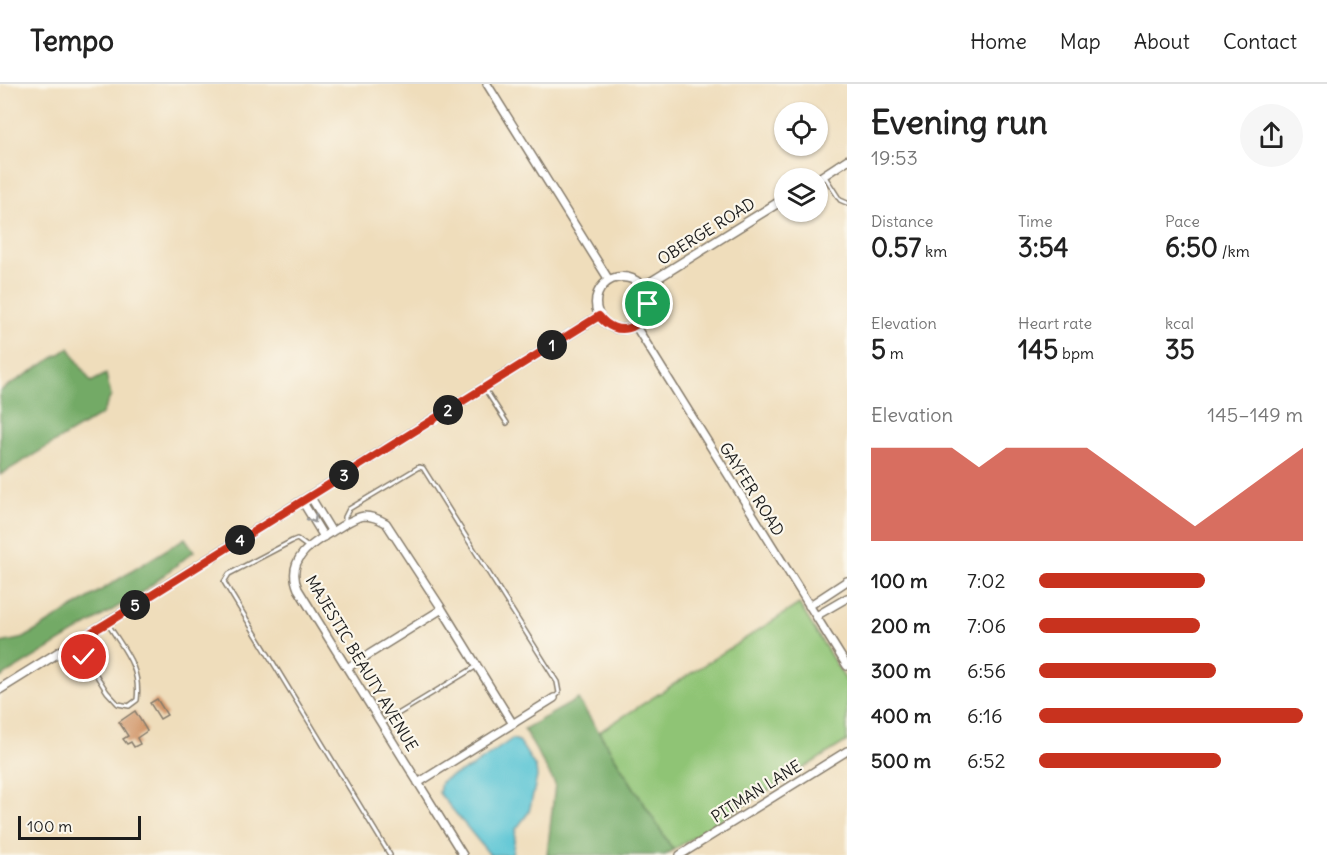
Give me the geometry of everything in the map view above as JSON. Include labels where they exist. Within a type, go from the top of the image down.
[{"type":"street","points":[[487,84],[609,280]]},
{"type":"street","points":[[828,173],[846,163]]},
{"type":"street","name":"OBERGE ROAD","points":[[643,287],[774,206]]},
{"type":"street","points":[[624,276],[643,287],[647,295],[646,312],[635,325],[622,329],[615,328],[609,326],[599,316],[596,296],[603,284],[609,280],[624,276]]},
{"type":"street","points":[[0,689],[599,316]]},
{"type":"street","name":"GAYFER ROAD","points":[[635,325],[847,666]]},
{"type":"street","points":[[306,499],[332,532]]},
{"type":"street","points":[[306,499],[324,537]]},
{"type":"street","points":[[308,547],[361,516],[371,516],[386,523],[513,724]]},
{"type":"street","name":"MAJESTIC BEAUTY AVENUE","points":[[308,547],[296,563],[295,582],[463,855]]},
{"type":"street","points":[[809,606],[847,581]]},
{"type":"street","points":[[816,616],[847,598]]},
{"type":"street","points":[[347,668],[442,609]]},
{"type":"street","points":[[418,783],[554,698]]},
{"type":"street","name":"PITMAN LANE","points":[[680,855],[847,751]]},
{"type":"lane","points":[[828,186],[840,200],[847,202]]},
{"type":"lane","points":[[484,388],[507,423]]},
{"type":"lane","points":[[345,524],[345,517],[349,509],[419,467],[423,468],[557,682],[559,693],[554,698]]},
{"type":"lane","points":[[308,547],[297,539],[292,540],[229,574],[224,582],[390,855]]},
{"type":"lane","points":[[75,642],[107,692],[118,704],[129,706],[137,700],[139,687],[135,667],[107,623]]},
{"type":"lane","points":[[382,724],[477,666]]},
{"type":"green space","points":[[69,348],[91,382],[106,374],[111,396],[102,414],[0,475],[0,391]]},
{"type":"green space","points":[[185,538],[194,551],[144,591],[0,678],[0,643],[24,638]]},
{"type":"green space","points":[[799,604],[847,682],[847,741],[673,850],[599,732]]},
{"type":"green space","points":[[578,699],[673,850],[665,855],[547,855],[555,784],[524,729]]},
{"type":"water","points":[[512,739],[519,741],[536,768],[537,777],[529,812],[516,829],[512,855],[490,855],[439,793],[441,782],[472,767]]},
{"type":"building","points":[[157,699],[167,715],[160,719],[150,703]]},
{"type":"building","points":[[135,711],[147,731],[137,738],[140,744],[134,747],[131,742],[127,744],[123,739],[128,736],[119,722]]},
{"type":"route","points":[[84,657],[75,642],[599,316],[609,326],[629,328],[642,320],[648,304]]}]
